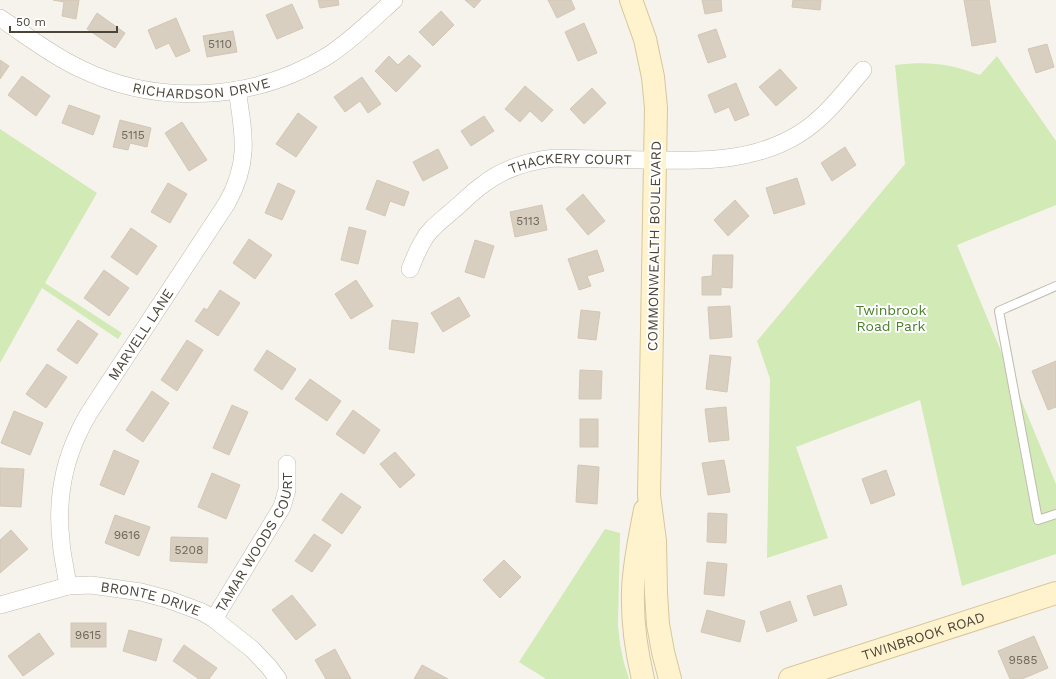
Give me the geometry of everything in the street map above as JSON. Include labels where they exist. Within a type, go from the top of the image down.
[{"type":"street","name":"RICHARDSON DRIVE","points":[[0,18],[57,56],[100,77],[130,87],[160,92],[186,94],[219,93],[251,87],[289,75],[307,67],[350,40],[394,0]]},
{"type":"street","name":"COMMONWEALTH BOULEVARD","points":[[631,0],[645,39],[653,77],[656,108],[648,495],[655,541],[658,624],[670,679]]},
{"type":"street","name":"THACKERY COURT","points":[[410,268],[423,240],[433,228],[481,186],[495,176],[509,169],[521,164],[554,158],[684,161],[723,159],[760,151],[789,140],[827,112],[863,70]]},
{"type":"street","name":"MARVELL LANE","points":[[68,586],[61,542],[59,514],[61,486],[69,455],[89,413],[234,192],[240,173],[244,151],[243,131],[237,90]]},
{"type":"street","name":"TAMAR WOODS COURT","points":[[214,619],[282,507],[287,490],[287,464]]},
{"type":"street","name":"COMMONWEALTH BOULEVARD","points":[[643,679],[634,626],[633,590],[637,549],[648,495]]},
{"type":"street","name":"BRONTE DRIVE","points":[[0,606],[68,586],[91,585],[141,592],[202,612],[214,619],[252,649],[278,679]]},
{"type":"street","name":"TWINBROOK ROAD","points":[[790,679],[1055,597]]},
{"type":"lane","points":[[1056,286],[999,311],[1038,520],[1056,514]]},
{"type":"green space","name":"Twinbrook Road Park","points":[[997,56],[1056,141],[1056,205],[957,245],[1056,484],[1056,554],[962,586],[920,400],[796,447],[828,538],[767,558],[770,379],[757,341],[905,164],[895,65],[917,63],[938,64],[980,75]]},
{"type":"green space","points":[[0,129],[97,193],[45,283],[122,333],[118,339],[42,288],[0,363]]},
{"type":"green space","points":[[605,529],[620,533],[618,625],[620,644],[629,679],[546,679],[519,662]]},
{"type":"building","points":[[53,0],[79,0],[76,19],[62,16],[64,2]]},
{"type":"building","points":[[318,0],[338,0],[339,5],[320,8]]},
{"type":"building","points":[[465,0],[481,0],[474,8]]},
{"type":"building","points":[[548,0],[571,0],[575,9],[557,18]]},
{"type":"building","points":[[702,0],[721,0],[722,11],[705,14]]},
{"type":"building","points":[[793,0],[821,0],[820,10],[792,7]]},
{"type":"building","points":[[964,0],[989,0],[996,42],[972,46]]},
{"type":"building","points":[[292,4],[303,28],[277,39],[266,15]]},
{"type":"building","points":[[441,11],[454,25],[433,46],[419,32]]},
{"type":"building","points":[[97,13],[125,33],[115,48],[87,29]]},
{"type":"building","points":[[176,18],[190,51],[176,57],[169,43],[156,49],[148,30]]},
{"type":"building","points":[[584,23],[597,53],[578,61],[565,32]]},
{"type":"building","points":[[716,29],[726,57],[708,63],[698,35]]},
{"type":"building","points":[[233,31],[237,52],[207,57],[203,36]]},
{"type":"building","points":[[1047,44],[1054,67],[1036,73],[1028,49]]},
{"type":"building","points":[[409,55],[421,66],[396,92],[375,71],[389,56],[398,65]]},
{"type":"building","points":[[0,60],[9,66],[0,79]]},
{"type":"building","points":[[780,69],[797,88],[776,106],[759,87]]},
{"type":"building","points":[[22,76],[50,96],[36,116],[8,95]]},
{"type":"building","points":[[362,77],[381,104],[368,113],[360,101],[345,112],[334,97]]},
{"type":"building","points":[[736,83],[749,115],[735,121],[729,107],[715,113],[708,95]]},
{"type":"building","points":[[525,86],[553,110],[542,122],[530,111],[520,122],[505,109]]},
{"type":"building","points":[[592,88],[606,103],[584,124],[570,109]]},
{"type":"building","points":[[69,105],[100,116],[93,135],[62,123]]},
{"type":"building","points":[[298,113],[317,127],[296,157],[276,144]]},
{"type":"building","points":[[484,116],[494,131],[471,146],[461,131]]},
{"type":"building","points":[[120,120],[151,128],[147,147],[130,143],[128,150],[113,147]]},
{"type":"building","points":[[182,122],[207,160],[189,171],[165,133]]},
{"type":"building","points":[[845,147],[856,165],[832,181],[821,163]]},
{"type":"building","points":[[438,149],[448,168],[423,181],[413,162]]},
{"type":"building","points":[[797,178],[805,204],[774,214],[766,188]]},
{"type":"building","points":[[377,180],[409,192],[404,206],[390,201],[385,216],[366,209]]},
{"type":"building","points":[[168,183],[187,194],[170,223],[151,212]]},
{"type":"building","points":[[278,183],[295,191],[282,220],[265,213]]},
{"type":"building","points":[[583,194],[605,221],[588,235],[566,209]]},
{"type":"building","points":[[735,200],[749,216],[728,236],[714,220]]},
{"type":"building","points":[[542,205],[547,230],[515,237],[510,212]]},
{"type":"building","points":[[349,227],[366,231],[358,264],[341,260]]},
{"type":"building","points":[[131,228],[157,246],[137,275],[111,257]]},
{"type":"building","points":[[249,239],[272,255],[255,279],[233,263]]},
{"type":"building","points":[[475,240],[494,246],[484,278],[465,272]]},
{"type":"building","points":[[597,250],[604,271],[587,276],[591,286],[579,290],[568,259]]},
{"type":"building","points":[[713,255],[733,255],[732,288],[721,287],[721,295],[702,295],[702,277],[712,276]]},
{"type":"building","points":[[104,270],[129,288],[109,316],[84,298]]},
{"type":"building","points":[[356,280],[373,306],[351,319],[335,294]]},
{"type":"building","points":[[220,290],[240,303],[218,336],[195,321],[204,308],[207,310]]},
{"type":"building","points":[[459,297],[470,316],[443,332],[431,313]]},
{"type":"building","points":[[730,306],[732,337],[710,339],[708,307]]},
{"type":"building","points":[[581,310],[600,312],[596,340],[578,338]]},
{"type":"building","points":[[78,320],[98,334],[77,364],[57,350]]},
{"type":"building","points":[[392,320],[418,323],[414,353],[389,349]]},
{"type":"building","points":[[187,340],[203,350],[177,391],[161,380]]},
{"type":"building","points":[[267,350],[296,369],[282,390],[254,370]]},
{"type":"building","points":[[710,355],[731,357],[727,392],[706,389]]},
{"type":"building","points":[[1056,361],[1056,407],[1048,410],[1032,371]]},
{"type":"building","points":[[47,364],[67,377],[46,408],[26,394]]},
{"type":"building","points":[[580,370],[602,371],[601,399],[579,399]]},
{"type":"building","points":[[310,379],[341,401],[327,421],[295,399]]},
{"type":"building","points":[[152,391],[169,403],[143,442],[126,430]]},
{"type":"building","points":[[232,405],[248,412],[229,455],[213,448]]},
{"type":"building","points":[[726,407],[729,440],[709,442],[705,409]]},
{"type":"building","points":[[353,410],[380,430],[364,454],[336,434]]},
{"type":"building","points":[[14,411],[43,423],[30,455],[1,443]]},
{"type":"building","points":[[580,419],[598,419],[598,447],[580,447]]},
{"type":"building","points":[[114,450],[139,461],[124,495],[100,485]]},
{"type":"building","points":[[395,452],[415,475],[400,488],[380,464]]},
{"type":"building","points":[[724,460],[730,492],[708,495],[702,463]]},
{"type":"building","points":[[578,465],[599,467],[597,504],[576,502]]},
{"type":"building","points":[[0,468],[24,469],[21,507],[0,506]]},
{"type":"building","points":[[886,470],[895,495],[871,504],[862,479]]},
{"type":"building","points":[[212,473],[240,485],[226,519],[198,507]]},
{"type":"building","points":[[341,493],[361,507],[342,534],[322,520]]},
{"type":"building","points":[[708,513],[727,514],[726,543],[707,542]]},
{"type":"building","points":[[115,515],[150,527],[139,556],[105,543]]},
{"type":"building","points":[[11,530],[28,549],[0,573],[0,540]]},
{"type":"building","points":[[314,534],[331,545],[312,572],[295,561]]},
{"type":"building","points":[[171,537],[208,538],[207,563],[170,561]]},
{"type":"building","points":[[504,560],[521,577],[500,598],[483,580]]},
{"type":"building","points":[[707,562],[727,564],[724,596],[704,594]]},
{"type":"building","points":[[841,585],[847,605],[814,616],[807,596]]},
{"type":"building","points":[[292,595],[316,625],[296,640],[272,610]]},
{"type":"building","points":[[790,601],[797,621],[767,632],[760,612]]},
{"type":"building","points":[[707,610],[745,621],[740,642],[701,632]]},
{"type":"building","points":[[71,623],[106,623],[106,647],[71,647]]},
{"type":"building","points":[[129,630],[162,639],[156,661],[123,651]]},
{"type":"building","points":[[39,633],[54,654],[23,676],[8,656]]},
{"type":"building","points":[[1034,636],[1048,668],[1022,679],[1010,679],[998,651]]},
{"type":"building","points":[[184,645],[217,668],[209,679],[199,679],[173,661]]},
{"type":"building","points":[[335,649],[351,679],[326,679],[315,660]]},
{"type":"building","points":[[422,665],[448,679],[414,679]]}]
